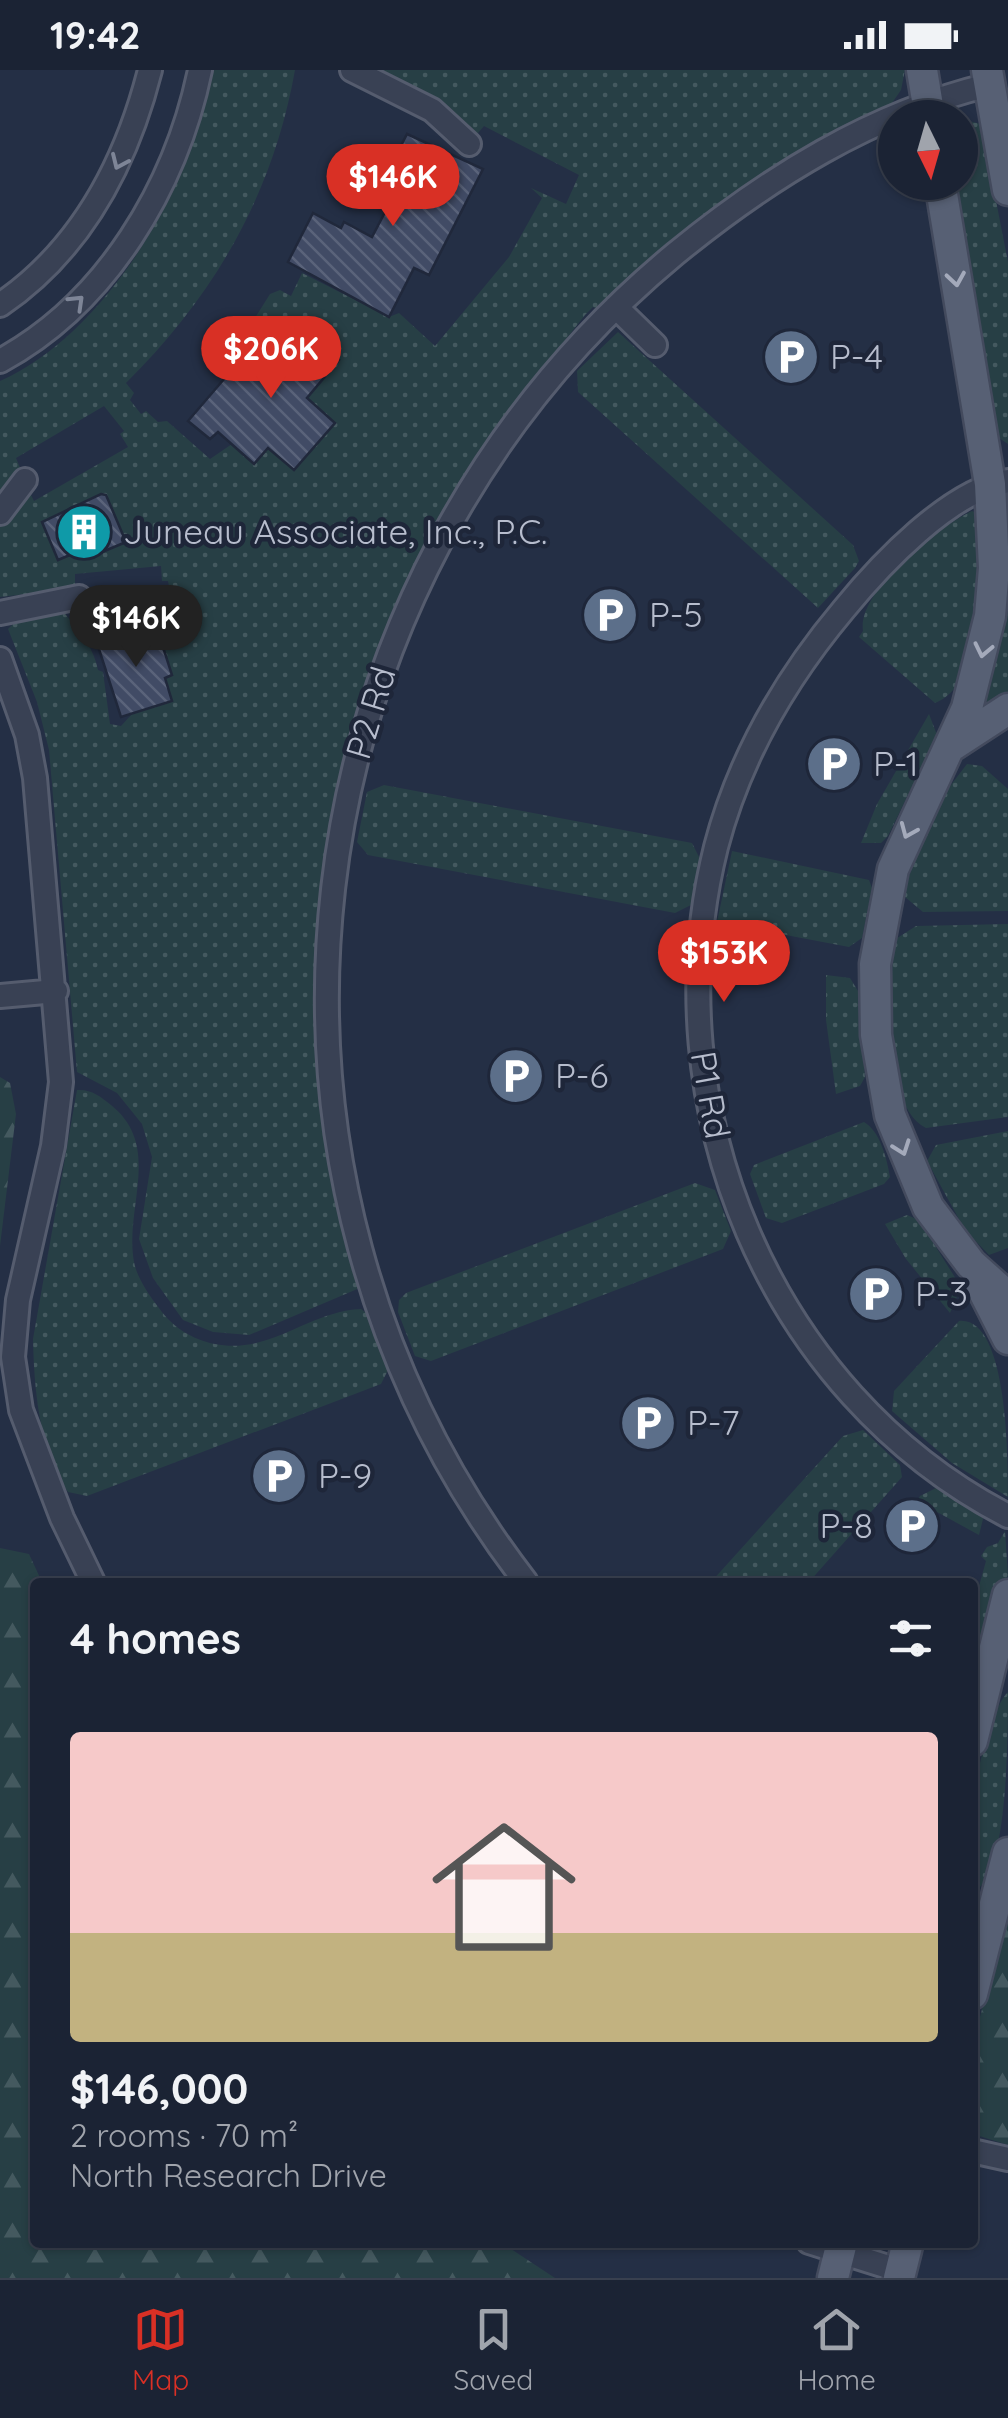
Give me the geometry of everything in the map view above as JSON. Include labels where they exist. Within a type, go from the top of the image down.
[{"type":"main road","points":[[988,77],[1008,190]]},
{"type":"main road","points":[[944,200],[999,482],[990,616],[981,662],[953,745],[918,807],[893,869],[876,953],[874,1000],[882,1081],[906,1159],[928,1206],[971,1264],[1008,1339]]},
{"type":"main road","points":[[953,745],[1008,709]]},
{"type":"main road","points":[[971,1264],[1008,1298]]},
{"type":"main road","points":[[978,1727],[996,1685],[1008,1595]]},
{"type":"main road","points":[[978,1945],[982,1912],[1008,1853]]},
{"type":"street","points":[[0,305],[48,266],[99,202],[128,142],[150,70]]},
{"type":"street","points":[[0,361],[54,323],[119,254],[163,181],[190,112],[200,70]]},
{"type":"street","points":[[352,70],[432,110],[469,144]]},
{"type":"street","name":"P2 Rd","points":[[523,1578],[436,1444],[374,1297],[336,1137],[326,954],[335,863],[358,751],[410,604],[485,464],[563,362],[616,306],[750,196],[926,96],[988,77]]},
{"type":"street","points":[[616,306],[655,345]]},
{"type":"street","points":[[0,512],[25,480]]},
{"type":"street","name":"P1 Rd","points":[[999,482],[910,540],[865,583],[822,635],[773,709],[750,756],[716,849],[702,932],[698,993],[700,1049],[716,1144],[733,1198],[774,1286],[836,1379],[874,1421],[930,1470],[1008,1516]]},
{"type":"street","points":[[0,613],[79,596]]},
{"type":"street","points":[[0,659],[28,734],[35,778],[61,1082],[53,1146],[21,1285],[13,1357],[21,1410],[62,1518],[91,1578]]},
{"type":"street","points":[[0,996],[56,991]]},
{"type":"street","points":[[978,2152],[1008,2159]]},
{"type":"street","points":[[838,2258],[903,2264]]},
{"type":"green space","points":[[212,70],[295,70],[272,159],[236,240],[187,314],[126,383],[134,393],[130,400],[141,414],[146,411],[158,422],[167,421],[210,459],[232,444],[254,464],[268,448],[294,470],[335,423],[303,395],[339,360],[296,323],[274,348],[268,343],[279,328],[272,323],[260,338],[248,329],[270,294],[280,290],[291,296],[302,273],[389,317],[399,313],[435,346],[509,257],[542,198],[531,188],[566,204],[579,175],[484,126],[478,133],[472,132],[373,70],[905,70],[901,90],[894,100],[878,100],[878,111],[775,167],[703,218],[597,309],[593,307],[489,442],[427,543],[384,636],[363,696],[346,757],[323,883],[318,946],[320,1072],[332,1154],[362,1287],[249,1335],[213,1332],[183,1320],[153,1278],[139,1239],[152,1157],[142,1124],[117,1093],[77,1072],[49,750],[37,702],[8,629],[16,621],[62,610],[88,644],[98,670],[103,672],[110,724],[121,726],[132,714],[172,700],[165,678],[172,675],[162,644],[178,638],[168,581],[162,581],[161,566],[75,574],[75,587],[71,589],[0,597],[0,527],[29,491],[34,501],[128,447],[120,434],[124,431],[104,406],[16,458],[21,470],[0,500],[0,381],[39,359],[76,328],[110,291],[166,205],[202,114]]},
{"type":"green space","points":[[978,123],[1008,262],[1008,444],[996,436],[956,200],[978,200]]},
{"type":"green space","points":[[618,332],[853,545],[859,561],[818,608],[578,392],[577,371]]},
{"type":"green space","points":[[972,511],[979,514],[981,560],[973,647],[952,692],[935,703],[859,637],[873,598],[902,562]]},
{"type":"green space","points":[[1008,522],[1008,698],[982,713],[983,696]]},
{"type":"green space","points":[[929,714],[937,735],[888,836],[881,843],[861,843],[877,804]]},
{"type":"green space","points":[[967,764],[982,766],[1008,789],[1008,911],[923,912],[905,897],[905,886],[940,799]]},
{"type":"green space","points":[[384,785],[692,843],[701,861],[691,905],[675,913],[368,855],[357,842],[367,792]]},
{"type":"green space","points":[[732,851],[869,880],[872,888],[862,938],[849,947],[717,922]]},
{"type":"green space","points":[[1008,924],[1008,1117],[926,1128],[911,1115],[895,1070],[890,1013],[894,940],[916,926]]},
{"type":"green space","points":[[826,975],[850,978],[858,991],[865,1077],[860,1086],[836,1094],[826,1020]]},
{"type":"green space","points":[[0,1077],[10,1083],[16,1114],[0,1246]]},
{"type":"green space","points":[[77,1090],[91,1092],[111,1105],[127,1122],[135,1140],[138,1179],[132,1241],[134,1262],[144,1286],[170,1321],[199,1339],[235,1346],[361,1309],[373,1318],[391,1364],[381,1384],[87,1496],[68,1492],[44,1438],[33,1339]]},
{"type":"green space","points":[[864,1122],[885,1154],[890,1177],[884,1184],[782,1223],[766,1218],[750,1174],[754,1165]]},
{"type":"green space","points":[[1008,1131],[1008,1248],[989,1255],[965,1230],[927,1161],[936,1145]]},
{"type":"green space","points":[[695,1183],[715,1190],[731,1231],[723,1249],[431,1361],[415,1356],[398,1312],[399,1300],[406,1293]]},
{"type":"green space","points":[[907,1215],[919,1220],[961,1287],[950,1313],[906,1259],[885,1224]]},
{"type":"green space","points":[[959,1321],[975,1326],[987,1341],[996,1364],[1005,1423],[1008,1497],[952,1463],[892,1411],[894,1391]]},
{"type":"green space","points":[[863,1430],[900,1465],[902,1477],[813,1578],[715,1578],[843,1436]]},
{"type":"green space","points":[[936,1488],[984,1515],[979,1535],[937,1512],[911,1513],[920,1496]]},
{"type":"green space","points":[[1005,1531],[1008,1575],[991,1643],[978,1640],[978,1590],[986,1561],[981,1556],[987,1547],[998,1543]]},
{"type":"green space","points":[[0,1548],[29,1554],[40,1578],[30,1578],[30,2248],[510,2248],[555,2278],[0,2278]]},
{"type":"green space","points":[[1008,1692],[1000,1831],[987,1878],[978,1888],[978,1775],[998,1707]]},
{"type":"green space","points":[[1008,1905],[1008,2145],[978,2136],[978,2025]]},
{"type":"building","points":[[407,134],[483,169],[429,275],[414,268],[389,317],[288,262],[313,213],[341,228],[344,222],[372,237],[394,195],[382,183]]},
{"type":"building","points":[[295,323],[339,360],[307,398],[335,423],[294,470],[268,448],[254,464],[218,432],[210,439],[188,421],[255,343],[268,355]]},
{"type":"building","name":"Juneau Associate, Inc., P.C.","points":[[106,495],[126,542],[95,555],[91,546],[58,560],[42,522]]},
{"type":"building","points":[[147,623],[154,646],[162,644],[172,675],[165,678],[172,701],[121,717],[96,640]]},
{"type":"place","name":"P-4","points":[[791,357]]},
{"type":"place","name":"Juneau Associate, Inc., P.C.","points":[[84,532]]},
{"type":"place","name":"P-5","points":[[610,615]]},
{"type":"place","name":"P-1","points":[[834,764]]},
{"type":"place","name":"P-6","points":[[516,1076]]},
{"type":"place","name":"P-3","points":[[876,1294]]},
{"type":"place","name":"P-7","points":[[648,1423]]},
{"type":"place","name":"P-9","points":[[279,1476]]},
{"type":"place","name":"P-8","points":[[912,1526]]}]
